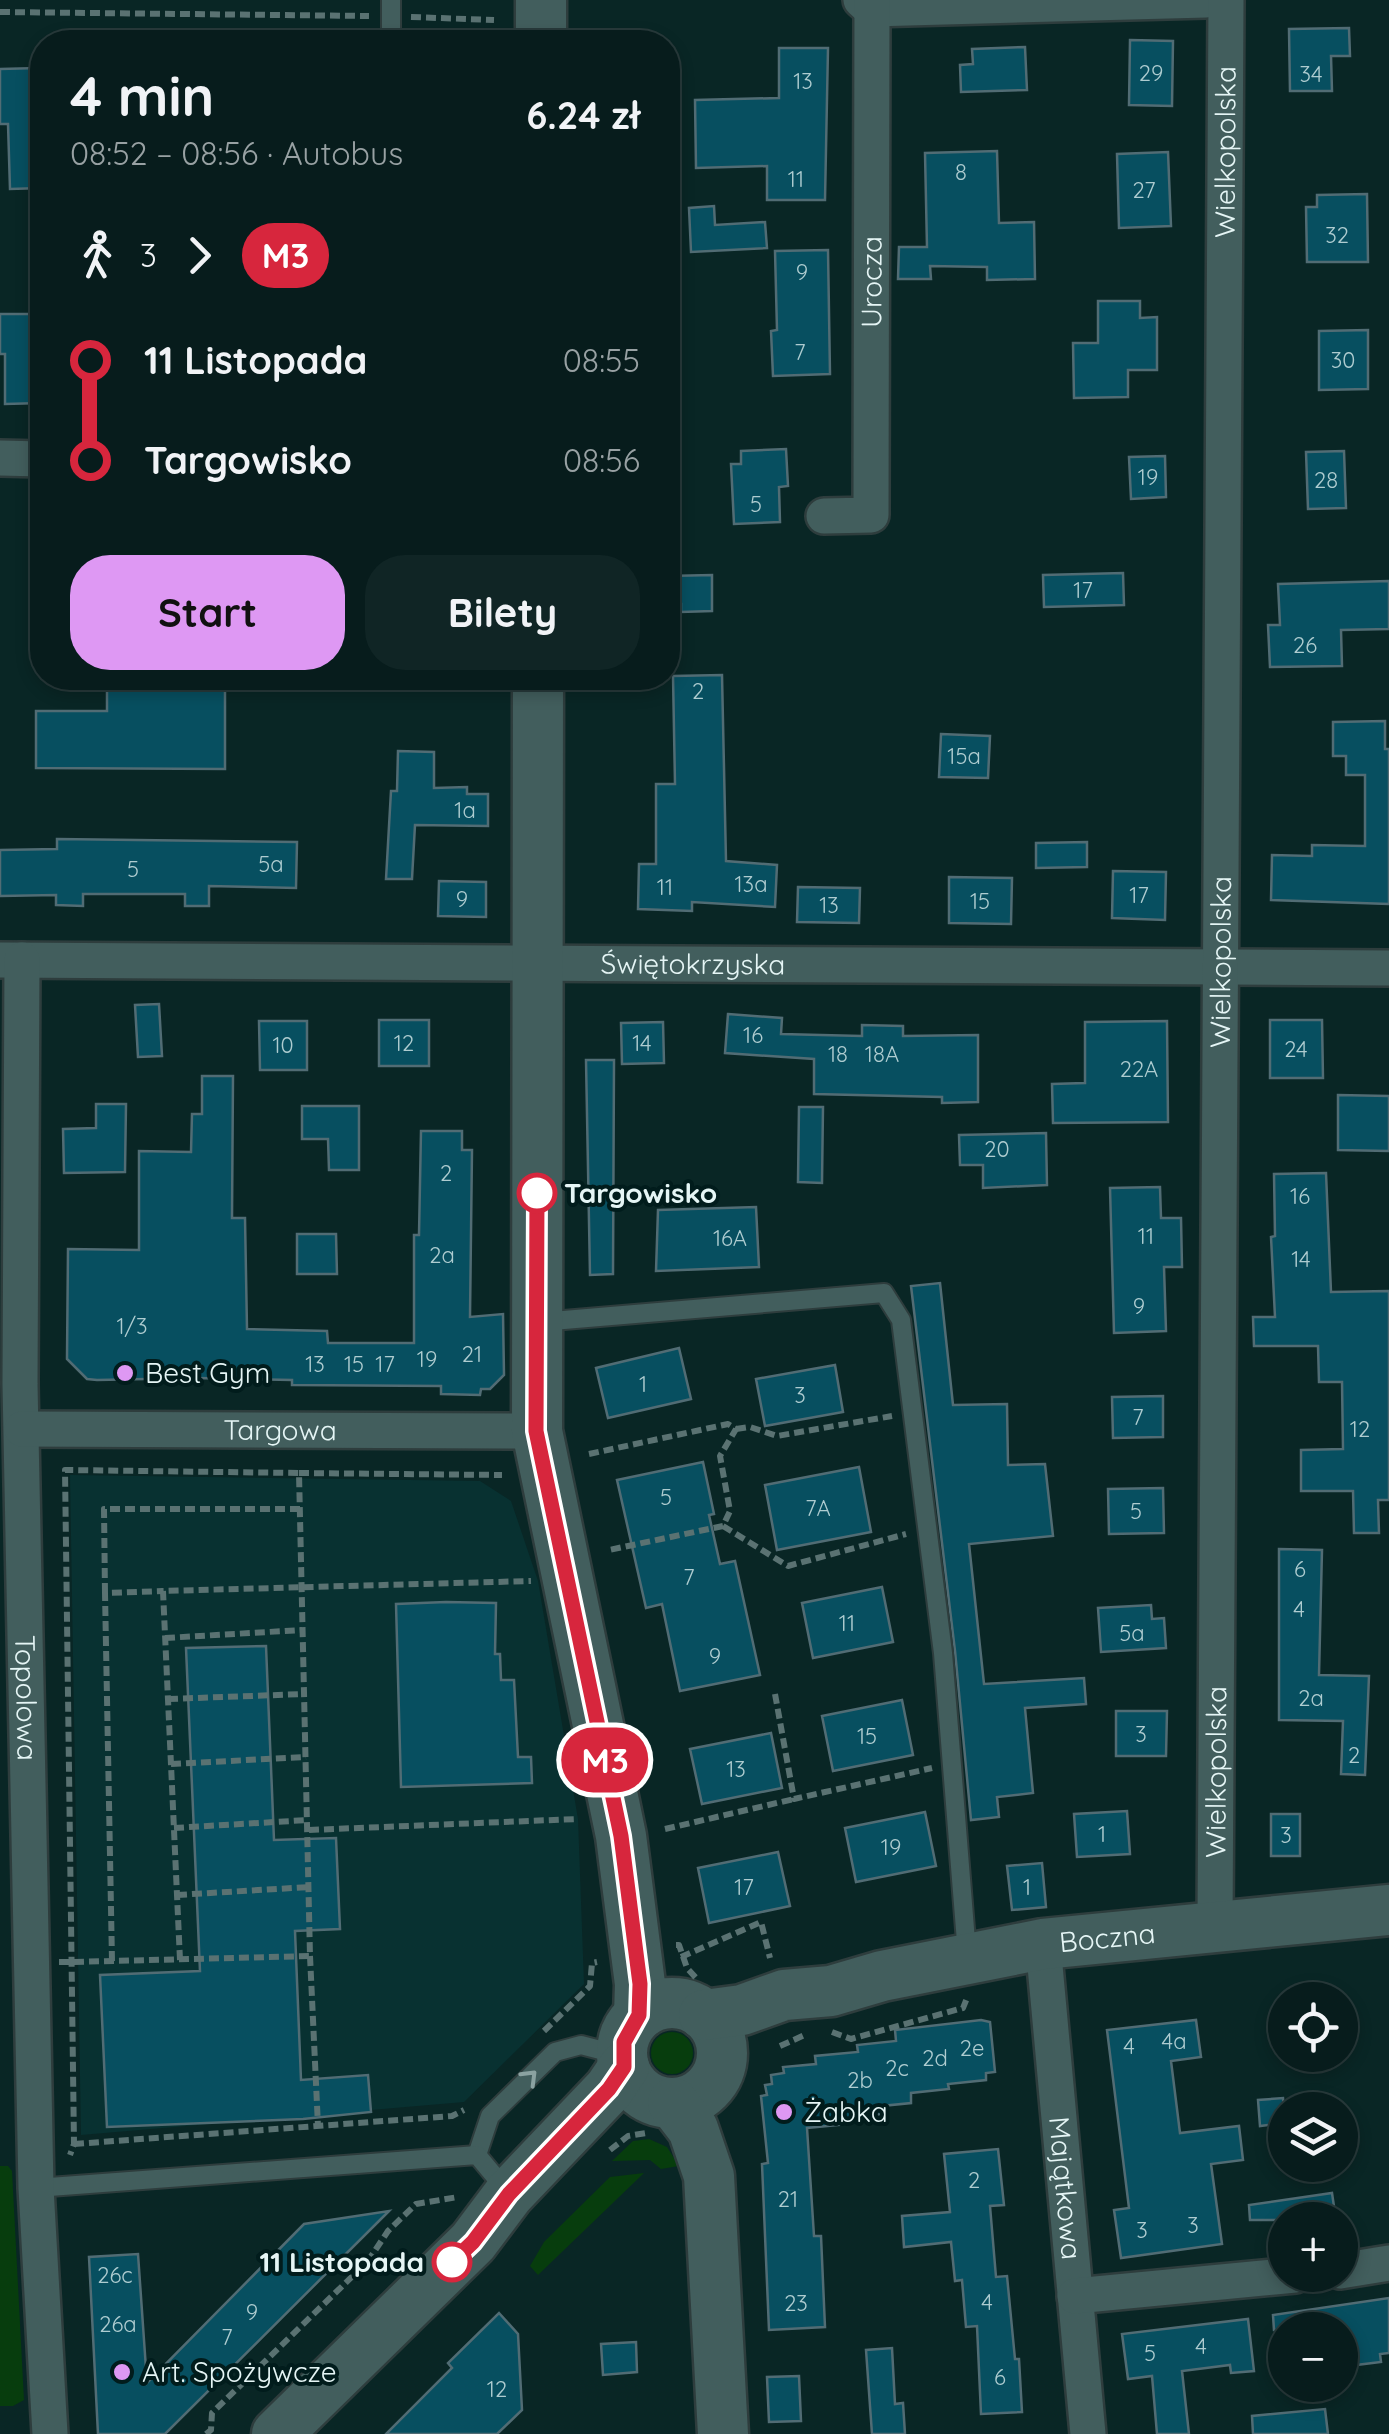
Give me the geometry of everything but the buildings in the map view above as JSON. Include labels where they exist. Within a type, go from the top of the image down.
[{"type":"street","points":[[541,0],[541,30]]},
{"type":"street","points":[[868,3],[1206,0]]},
{"type":"street","name":"Wielkopolska","points":[[1214,1926],[1226,0]]},
{"type":"street","name":"Urocza","points":[[824,516],[872,515],[868,3]]},
{"type":"street","points":[[0,458],[30,459]]},
{"type":"street","points":[[538,690],[536,1431],[624,1829],[640,1984],[715,2149],[709,2176],[723,2434]]},
{"type":"street","name":"Świętokrzyska","points":[[11,960],[1389,968]]},
{"type":"street","name":"Topolowa","points":[[11,960],[33,1962],[48,2187],[50,2434]]},
{"type":"street","name":"Targowa","points":[[22,1428],[536,1431]]},
{"type":"street","name":"Boczna","points":[[671,2047],[795,2019],[832,1992],[968,1956],[1042,1944],[1389,1910]]},
{"type":"street","name":"Majątkowa","points":[[1042,1944],[1088,2434]]},
{"type":"street","points":[[473,2242],[500,2183],[609,2089],[671,2047]]},
{"type":"street","points":[[277,2434],[473,2242],[523,2209],[629,2113],[671,2047]]},
{"type":"street","points":[[1358,2268],[1389,2263]]},
{"type":"street","points":[[1075,2296],[1268,2278]]},
{"type":"lane","points":[[535,1323],[884,1293],[902,1320],[952,1764],[968,1956]]},
{"type":"lane","points":[[477,2155],[490,2116],[555,2052],[581,2045],[608,2052],[671,2047]]},
{"type":"lane","points":[[48,2187],[477,2155]]},
{"type":"lane","points":[[477,2155],[500,2183]]},
{"type":"path","points":[[0,12],[391,8],[494,20]]},
{"type":"path","points":[[589,1454],[728,1424],[776,1436],[889,1416],[914,1417]]},
{"type":"path","points":[[723,1526],[730,1511],[720,1456],[736,1429]]},
{"type":"path","points":[[48,2187],[74,2144],[66,1470],[502,1475]]},
{"type":"path","points":[[299,1473],[310,1956],[318,2126]]},
{"type":"path","points":[[112,1961],[104,1509],[300,1510]]},
{"type":"path","points":[[609,1550],[723,1526],[788,1566],[927,1528]]},
{"type":"path","points":[[105,1593],[538,1581]]},
{"type":"path","points":[[163,1591],[180,1960]]},
{"type":"path","points":[[165,1638],[302,1630]]},
{"type":"path","points":[[168,1700],[304,1694]]},
{"type":"path","points":[[774,1694],[794,1799]]},
{"type":"path","points":[[171,1764],[306,1757]]},
{"type":"path","points":[[174,1828],[308,1825],[624,1829],[794,1799],[952,1764]]},
{"type":"path","points":[[177,1895],[309,1887]]},
{"type":"path","points":[[671,2047],[760,1922],[774,1976]]},
{"type":"path","points":[[33,1962],[310,1956]]},
{"type":"path","points":[[74,2144],[452,2116],[464,2110]]},
{"type":"path","points":[[206,2434],[211,2430],[212,2413],[368,2261],[388,2231],[416,2204],[466,2196],[500,2183]]},
{"type":"shaded area","points":[[70,1475],[480,1481],[511,1501],[538,1581],[578,1819],[584,1984],[464,2102],[81,2135]]},
{"type":"green space","points":[[672,2032],[687,2038],[693,2053],[687,2068],[672,2074],[657,2068],[651,2053],[657,2038]]},
{"type":"green space","points":[[649,2139],[667,2147],[679,2166],[661,2169],[650,2160],[612,2161],[633,2141]]},
{"type":"green space","points":[[0,2166],[8,2166],[12,2171],[24,2400],[13,2406],[0,2406]]},
{"type":"green space","points":[[644,2173],[538,2275],[530,2266],[544,2242],[610,2177]]},
{"type":"bus line","name":"M3","points":[[452,2262],[567,2130],[609,2089],[624,2067],[624,2042],[639,2015],[640,1984],[621,1836],[536,1431],[537,1193]]},
{"type":"place","name":"Targowisko","points":[[537,1193]]},
{"type":"place","name":"Best Gym","points":[[125,1373]]},
{"type":"place","name":"Żabka","points":[[784,2112]]},
{"type":"place","name":"11 Listopada","points":[[452,2262]]},
{"type":"place","name":"Art. Spożywcze","points":[[122,2372]]}]
